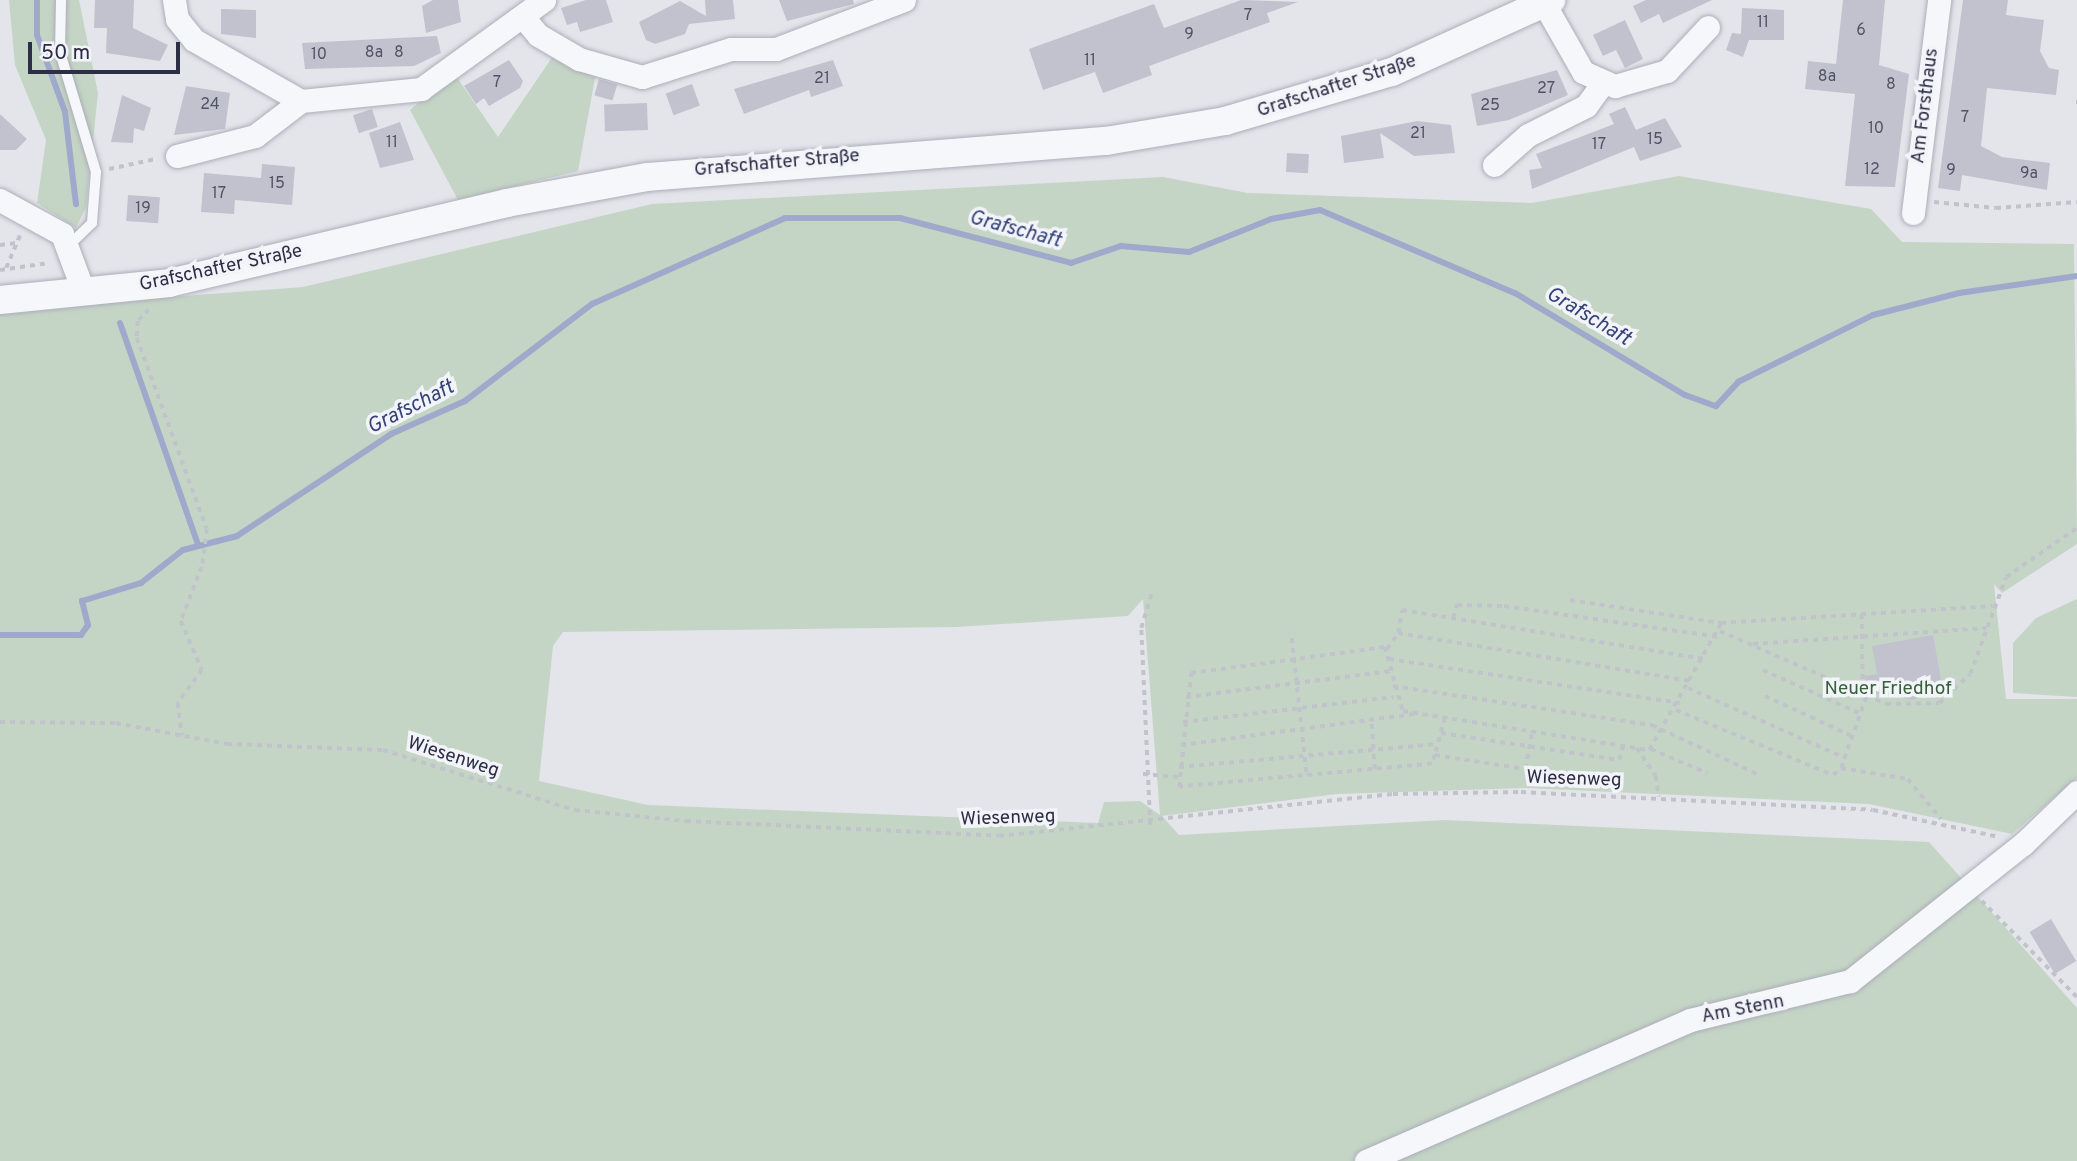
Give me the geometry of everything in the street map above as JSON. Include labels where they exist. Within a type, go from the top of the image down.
[{"type":"street","points":[[174,0],[177,19],[194,40],[301,101]]},
{"type":"street","points":[[177,156],[255,136],[301,101],[421,89],[544,0]]},
{"type":"street","points":[[523,17],[538,35],[579,59],[642,77],[731,49],[776,50],[904,0]]},
{"type":"street","name":"Am Forsthaus","points":[[1914,206],[1939,0]]},
{"type":"street","name":"Grafschafter Straße","points":[[0,300],[169,283],[507,202],[647,177],[1106,141],[1225,121],[1392,72],[1546,1],[1575,62],[1602,84]]},
{"type":"street","points":[[1494,165],[1528,135],[1586,106],[1602,84],[1638,84],[1667,71],[1708,27]]},
{"type":"street","points":[[0,200],[52,224],[73,251],[84,293]]},
{"type":"street","name":"Am Stenn","points":[[1366,1161],[1690,1020],[1805,997],[1850,981],[2023,844],[2077,792]]},
{"type":"lane","points":[[61,0],[60,52],[96,172],[92,223],[73,251]]},
{"type":"path","points":[[96,172],[177,156]]},
{"type":"path","points":[[1914,206],[1996,208],[2077,202]]},
{"type":"path","points":[[0,245],[17,243],[3,269]]},
{"type":"path","points":[[3,269],[73,251]]},
{"type":"path","points":[[169,283],[136,332],[207,529],[206,554],[181,621],[202,670],[178,703],[181,736]]},
{"type":"path","points":[[1720,631],[1864,696],[1901,706],[1946,700],[1970,674],[1992,606],[2014,569],[2077,528]]},
{"type":"path","points":[[1150,825],[1143,775],[1141,628],[1152,593]]},
{"type":"path","points":[[1570,600],[1721,623],[1992,606]]},
{"type":"path","points":[[1453,618],[1457,605],[1504,606],[1718,637]]},
{"type":"path","points":[[1706,659],[1402,610],[1398,633],[1387,649],[1398,709],[1651,749],[1707,773]]},
{"type":"path","points":[[1841,768],[1864,696],[1862,614]]},
{"type":"path","points":[[1651,749],[1706,659],[1718,637],[1721,623]]},
{"type":"path","points":[[1751,644],[1986,628]]},
{"type":"path","points":[[1398,633],[1692,681]]},
{"type":"path","points":[[1292,638],[1307,776]]},
{"type":"path","points":[[1387,649],[1294,658],[1191,673],[1178,767],[1179,787],[1432,764],[1445,718]]},
{"type":"path","points":[[1389,659],[1680,703]]},
{"type":"path","points":[[1763,670],[1859,713]]},
{"type":"path","points":[[1186,697],[1391,671]]},
{"type":"path","points":[[1393,686],[1664,730],[1758,774]]},
{"type":"path","points":[[1688,688],[1844,758]]},
{"type":"path","points":[[1765,696],[1852,736]]},
{"type":"path","points":[[1183,722],[1394,697]]},
{"type":"path","points":[[1676,710],[1829,774],[1841,768],[1908,779],[1941,820]]},
{"type":"path","points":[[1181,746],[1371,723],[1416,713]]},
{"type":"path","name":"Wiesenweg","points":[[0,722],[116,723],[227,744],[383,750],[575,810],[629,817],[967,836],[1150,825],[1423,792],[1659,797],[1873,810],[1941,820],[2023,844]]},
{"type":"path","points":[[1371,723],[1375,770]]},
{"type":"path","points":[[1435,755],[1525,769],[1532,732]]},
{"type":"path","points":[[1441,733],[1619,760],[1623,745]]},
{"type":"path","points":[[1178,767],[1373,747],[1438,744]]},
{"type":"path","points":[[1637,748],[1656,776],[1659,797]]},
{"type":"path","points":[[1143,775],[1178,777]]},
{"type":"path","points":[[1969,886],[2077,997]]},
{"type":"green space","points":[[9,0],[79,0],[98,93],[86,207],[76,228],[37,203],[46,140],[15,65]]},
{"type":"green space","points":[[555,53],[596,73],[578,171],[458,200],[410,110],[454,73],[498,137]]},
{"type":"green space","name":"Neuer Friedhof","points":[[1679,176],[1871,209],[1902,242],[2074,244],[2077,544],[2002,593],[1994,584],[2006,699],[2077,699],[2077,778],[2012,834],[1869,804],[1527,788],[1337,794],[1162,816],[1179,835],[1445,820],[1929,842],[2077,1008],[2077,1161],[0,1161],[0,310],[303,287],[652,204],[1163,177],[1248,193],[1532,203]],"holes":[[[1143,599],[1160,815],[1140,801],[1104,802],[1098,823],[648,805],[539,781],[553,646],[563,632],[956,627],[1128,616]]]},
{"type":"green space","points":[[2077,599],[2077,697],[2013,693],[2013,643],[2036,618]]},
{"type":"building","points":[[95,0],[134,0],[133,28],[168,45],[160,61],[106,53],[107,28],[94,28]]},
{"type":"building","points":[[433,0],[458,0],[461,22],[426,33],[422,6]]},
{"type":"building","points":[[586,0],[606,0],[613,22],[580,32],[577,22],[567,25],[561,8]]},
{"type":"building","points":[[705,0],[733,0],[735,19],[689,24],[685,34],[655,44],[646,40],[639,22],[680,1],[706,16]]},
{"type":"building","points":[[779,0],[853,0],[854,4],[787,21]]},
{"type":"building","points":[[1241,0],[1298,2],[1267,13],[1270,22],[1149,66],[1152,75],[1103,93],[1095,72],[1043,90],[1029,49],[1154,4],[1164,28]]},
{"type":"building","points":[[1646,0],[1712,0],[1663,23],[1659,14],[1641,23],[1633,6]]},
{"type":"building","points":[[1843,0],[1885,0],[1879,65],[1909,74],[1895,187],[1845,186],[1855,94],[1805,89],[1808,61],[1836,64]]},
{"type":"building","points":[[1963,0],[2008,0],[2006,15],[2044,20],[2040,51],[2049,68],[2059,70],[2056,95],[1987,88],[1981,146],[2002,157],[2050,163],[2047,190],[1962,175],[1960,191],[1938,188]]},
{"type":"building","points":[[1742,8],[1784,10],[1784,40],[1749,40],[1743,57],[1726,50],[1732,33],[1741,34]]},
{"type":"building","points":[[221,9],[256,10],[256,38],[221,34]]},
{"type":"building","points":[[1625,20],[1643,59],[1625,68],[1616,50],[1603,56],[1593,35]]},
{"type":"building","points":[[437,36],[441,53],[414,66],[305,69],[302,43]]},
{"type":"building","points":[[509,60],[523,81],[520,88],[489,106],[484,98],[476,104],[464,86]]},
{"type":"building","points":[[833,60],[843,86],[811,97],[809,90],[744,114],[734,89]]},
{"type":"building","points":[[1557,70],[1568,95],[1509,120],[1477,126],[1471,94]]},
{"type":"building","points":[[599,79],[617,84],[613,101],[594,95]]},
{"type":"building","points":[[692,84],[700,106],[674,115],[666,94]]},
{"type":"building","points":[[186,86],[230,93],[225,129],[174,135]]},
{"type":"building","points":[[122,95],[151,108],[144,131],[134,128],[133,143],[111,142]]},
{"type":"building","points":[[647,103],[648,130],[605,131],[604,105]]},
{"type":"building","points":[[1625,107],[1636,130],[1665,118],[1682,147],[1640,161],[1634,147],[1532,189],[1529,170],[1542,168],[1536,154],[1614,124],[1609,114]]},
{"type":"building","points":[[372,109],[378,127],[359,133],[353,115]]},
{"type":"building","points":[[0,114],[27,139],[16,150],[0,150]]},
{"type":"building","points":[[1417,121],[1451,125],[1455,153],[1414,156],[1380,133],[1384,158],[1344,163],[1341,136]]},
{"type":"building","points":[[400,122],[414,160],[380,168],[369,133]]},
{"type":"building","points":[[1287,153],[1309,154],[1308,173],[1286,172]]},
{"type":"building","points":[[262,164],[295,167],[292,205],[235,200],[234,214],[201,212],[204,173],[261,178]]},
{"type":"building","points":[[128,195],[160,197],[158,223],[126,221]]},
{"type":"building","points":[[1933,635],[1941,679],[1914,700],[1867,692],[1864,676],[1877,674],[1872,646]]},
{"type":"building","points":[[2051,919],[2076,961],[2055,974],[2030,932]]},
{"type":"waterway","points":[[37,0],[37,35],[65,112],[76,204]]},
{"type":"waterway","name":"Grafschaft","points":[[0,635],[81,635],[88,625],[82,601],[141,583],[183,550],[237,536],[391,434],[465,401],[592,304],[785,218],[900,218],[1071,263],[1121,246],[1189,252],[1271,219],[1320,210],[1515,293],[1685,395],[1716,406],[1738,382],[1873,315],[1959,293],[2077,276]]},
{"type":"waterway","points":[[120,323],[198,544]]}]
